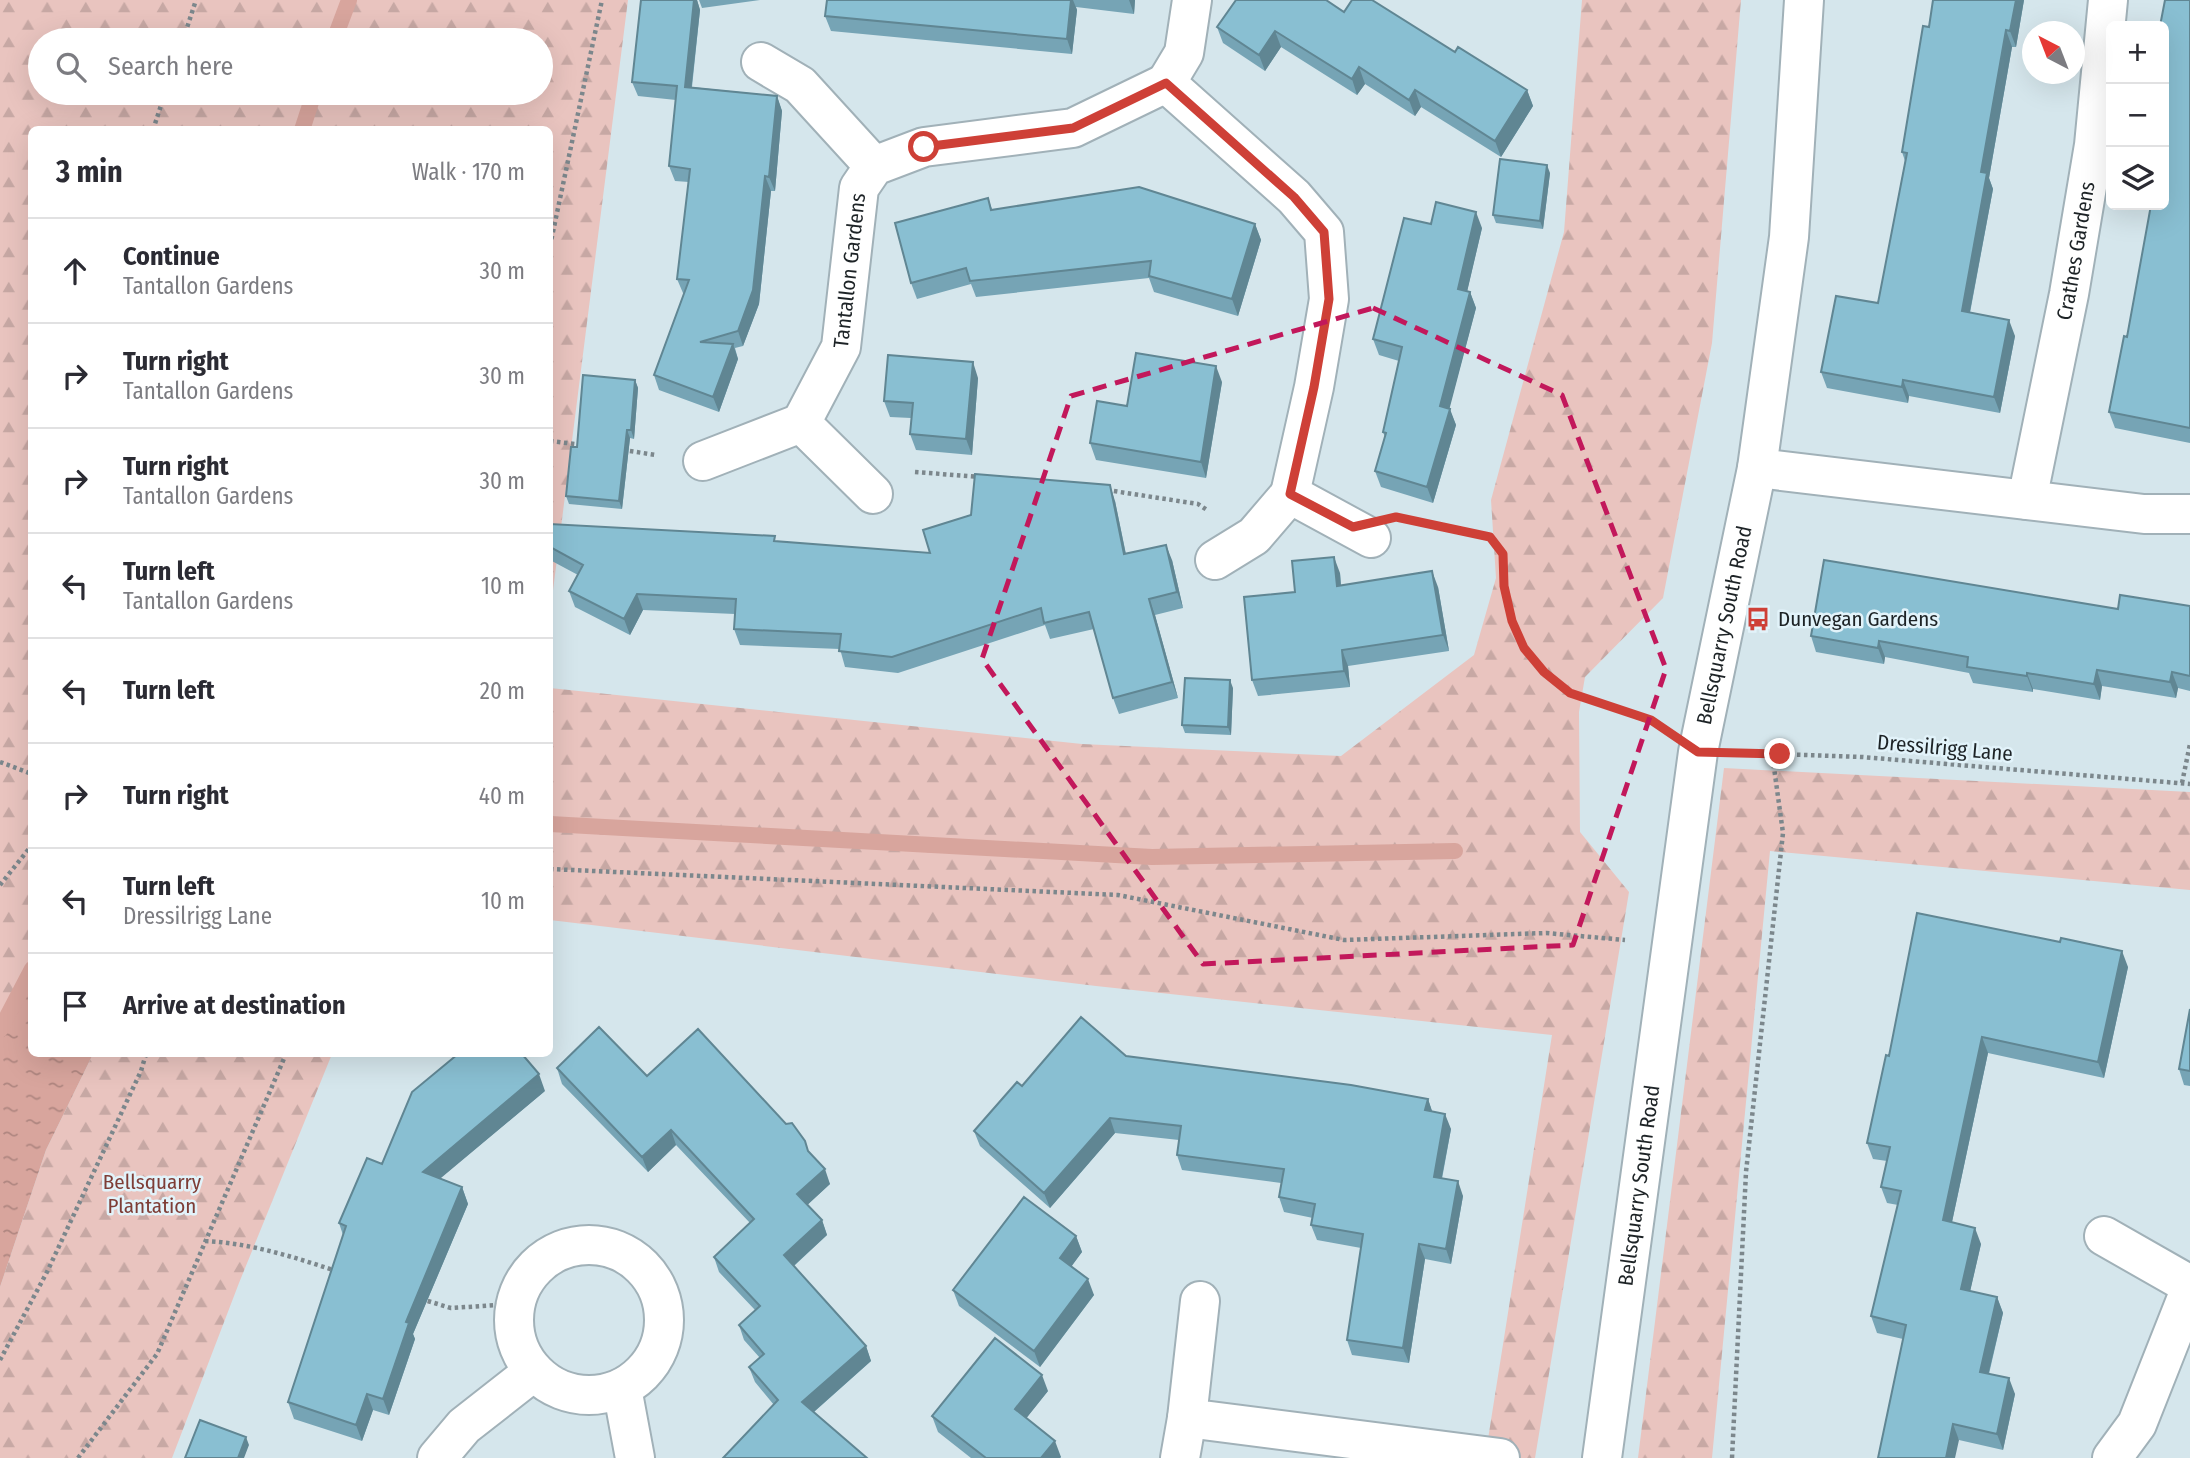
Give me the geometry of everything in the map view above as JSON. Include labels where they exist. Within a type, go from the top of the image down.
[{"type":"street","points":[[1192,0],[1184,54],[1166,83],[1294,197],[1324,232],[1329,299],[1314,387],[1290,494],[1254,536],[1215,560]]},
{"type":"street","name":"Bellsquarry South Road","points":[[1602,1458],[1698,752],[1757,468],[1788,237],[1804,0]]},
{"type":"street","name":"Crathes Gardens","points":[[2026,500],[2070,294],[2094,145],[2108,0]]},
{"type":"street","points":[[761,62],[800,85],[874,166]]},
{"type":"street","name":"Tantallon Gardens","points":[[801,423],[841,347],[859,188],[874,166],[924,147],[1073,128],[1166,83]]},
{"type":"street","points":[[703,461],[801,423],[873,494]]},
{"type":"street","points":[[1757,468],[2144,514],[2190,514]]},
{"type":"street","points":[[1290,494],[1362,533]]},
{"type":"street","points":[[2104,1236],[2190,1288],[2137,1423],[2112,1458]]},
{"type":"street","points":[[589,1244],[615,1249],[637,1262],[653,1281],[663,1305],[664,1330],[657,1355],[642,1374],[622,1388],[599,1396],[575,1395],[551,1387],[533,1372],[519,1352],[513,1328],[514,1304],[524,1281],[541,1261],[564,1249],[589,1244]]},
{"type":"street","points":[[1181,1458],[1199,1301]]},
{"type":"street","points":[[438,1458],[464,1426],[533,1372]]},
{"type":"street","points":[[622,1388],[635,1458]]},
{"type":"street","points":[[1187,1418],[1500,1458]]},
{"type":"path","points":[[187,28],[196,0]]},
{"type":"path","points":[[553,232],[602,0]]},
{"type":"path","points":[[154,126],[161,105]]},
{"type":"path","points":[[553,441],[588,446]]},
{"type":"path","points":[[613,449],[703,461]]},
{"type":"path","points":[[844,466],[982,478]]},
{"type":"path","points":[[1103,490],[1198,504],[1254,536]]},
{"type":"path","points":[[1362,533],[1396,517],[1490,537],[1503,554],[1504,586],[1512,621],[1524,648],[1544,672],[1570,693],[1651,720],[1698,752]]},
{"type":"path","points":[[2182,783],[2190,744]]},
{"type":"path","name":"Dressilrigg Lane","points":[[1698,752],[1863,757],[2190,783]]},
{"type":"path","points":[[1732,1458],[1746,1172],[1783,833],[1772,753]]},
{"type":"path","points":[[0,762],[28,772]]},
{"type":"path","points":[[0,885],[28,850]]},
{"type":"path","points":[[553,869],[1118,895],[1344,940],[1546,933],[1672,944]]},
{"type":"path","points":[[0,1360],[47,1272],[145,1057]]},
{"type":"path","points":[[78,1458],[157,1354],[285,1057]]},
{"type":"path","points":[[205,1241],[229,1242],[261,1249],[339,1272]]},
{"type":"path","points":[[415,1297],[451,1308],[514,1304]]},
{"type":"highlighted area","points":[[1373,308],[1562,395],[1666,669],[1573,945],[1203,964],[982,659],[1071,396]]},
{"type":"green space","points":[[0,0],[628,0],[553,590],[553,126],[28,126],[28,977],[0,1030]]},
{"type":"green space","points":[[1582,0],[1741,0],[1712,343],[1663,598],[1585,677],[1579,712],[1580,832],[1629,892],[1535,1458],[1485,1458],[1552,1035],[1096,986],[553,920],[553,688],[1082,744],[1341,756],[1474,655],[1496,578],[1491,500],[1564,232]]},
{"type":"green space","points":[[1724,768],[2190,792],[2190,890],[1770,851],[1712,1458],[1638,1458]]},
{"type":"green space","name":"Bellsquarry Plantation","points":[[92,1057],[331,1057],[239,1283],[172,1458],[0,1458],[0,1287],[46,1150]]},
{"type":"water","points":[[28,975],[28,1057],[92,1057],[46,1150],[0,1287],[0,1030]]},
{"type":"building","points":[[641,0],[694,0],[685,87],[777,96],[753,290],[738,331],[700,342],[733,344],[713,397],[654,375],[689,280],[677,279],[690,169],[669,166],[677,86],[632,82]]},
{"type":"building","points":[[827,0],[1071,0],[1067,39],[825,16]]},
{"type":"building","points":[[1236,0],[1326,0],[1344,12],[1352,0],[1372,0],[1455,52],[1458,47],[1527,90],[1495,141],[1415,90],[1409,100],[1359,67],[1352,79],[1275,31],[1259,55],[1217,27]]},
{"type":"building","points":[[1933,0],[2016,0],[2010,31],[2006,30],[1981,172],[1987,173],[1962,311],[2009,320],[1994,397],[1903,380],[1902,387],[1821,372],[1836,296],[1878,303],[1907,153],[1902,152],[1923,26],[1929,27]]},
{"type":"building","points":[[2165,0],[2190,0],[2190,428],[2109,412],[2124,336],[2127,337],[2150,210],[2169,210],[2169,21],[2161,21]]},
{"type":"building","points":[[1500,159],[1547,165],[1540,221],[1493,215]]},
{"type":"building","points":[[1139,187],[1255,224],[1232,299],[1149,276],[1151,261],[970,281],[966,268],[911,283],[895,223],[988,198],[991,210]]},
{"type":"building","points":[[1436,202],[1476,212],[1458,289],[1470,292],[1440,406],[1450,409],[1427,487],[1375,471],[1386,433],[1383,432],[1402,347],[1373,339],[1404,218],[1431,224]]},
{"type":"building","points":[[1136,353],[1216,366],[1201,462],[1090,443],[1097,401],[1127,406]]},
{"type":"building","points":[[888,355],[973,362],[966,439],[910,434],[913,403],[884,401]]},
{"type":"building","points":[[583,375],[635,380],[631,430],[627,430],[619,501],[566,496],[571,447],[577,447]]},
{"type":"building","points":[[975,474],[1110,485],[1124,554],[1166,545],[1177,592],[1149,599],[1172,682],[1113,698],[1089,612],[1044,623],[1041,608],[892,657],[839,651],[841,634],[734,629],[736,599],[637,594],[624,619],[569,591],[583,565],[553,549],[553,524],[775,536],[774,541],[930,553],[923,530],[971,515]]},
{"type":"building","points":[[1334,557],[1337,586],[1432,571],[1443,635],[1342,650],[1344,671],[1252,680],[1244,597],[1295,592],[1292,561]]},
{"type":"building","points":[[1824,560],[2118,609],[2120,595],[2190,606],[2190,676],[2172,672],[2170,682],[2097,670],[2094,684],[1967,667],[1968,657],[1879,641],[1878,648],[1811,636]]},
{"type":"building","points":[[1185,678],[1230,680],[1228,727],[1182,725]]},
{"type":"building","points":[[1917,913],[2060,942],[2061,938],[2122,951],[2098,1062],[1982,1037],[1943,1220],[1975,1228],[1961,1289],[1997,1297],[1980,1372],[2009,1378],[1997,1434],[1953,1424],[1946,1458],[1878,1458],[1906,1325],[1871,1316],[1901,1191],[1881,1187],[1890,1147],[1867,1143],[1886,1055],[1889,1056]]},
{"type":"building","points":[[2190,1009],[2190,1071],[2179,1069]]},
{"type":"building","points":[[1081,1017],[1126,1056],[1351,1085],[1428,1099],[1425,1110],[1445,1114],[1434,1177],[1458,1181],[1446,1249],[1419,1244],[1403,1348],[1347,1340],[1363,1234],[1311,1225],[1315,1204],[1279,1197],[1284,1169],[1177,1155],[1181,1126],[1110,1118],[1044,1193],[974,1131],[1017,1082],[1022,1086]]},
{"type":"building","points":[[599,1027],[647,1076],[698,1029],[786,1124],[792,1123],[805,1141],[808,1151],[825,1169],[797,1194],[822,1220],[784,1255],[866,1346],[802,1402],[867,1458],[723,1458],[778,1400],[749,1367],[764,1354],[739,1325],[760,1306],[714,1257],[754,1219],[671,1130],[642,1157],[557,1068]]},
{"type":"building","points":[[454,1057],[525,1057],[539,1074],[423,1172],[462,1187],[406,1322],[409,1323],[383,1399],[367,1394],[356,1425],[288,1402],[346,1226],[339,1223],[367,1158],[382,1164],[412,1092]]},
{"type":"building","points":[[1024,1197],[1076,1236],[1060,1258],[1088,1279],[1034,1351],[953,1290]]},
{"type":"building","points":[[995,1338],[1042,1375],[1015,1409],[1055,1441],[1041,1458],[986,1458],[932,1416]]},
{"type":"building","points":[[200,1420],[246,1437],[238,1458],[185,1458]]},
{"type":"waterway","points":[[338,28],[349,0]]},
{"type":"waterway","points":[[303,126],[310,105]]},
{"type":"waterway","points":[[553,824],[1152,857],[1455,851]]},
{"type":"waterway","points":[[0,1030],[28,977]]},
{"type":"place","name":"Dunvegan Gardens","points":[[1758,619]]},
{"type":"route","points":[[924,147],[1073,128],[1166,83],[1294,197],[1324,232],[1329,299],[1314,387],[1290,494],[1353,527],[1396,517],[1490,537],[1503,554],[1504,586],[1512,621],[1524,648],[1544,672],[1570,693],[1651,720],[1698,752],[1780,754]]}]
